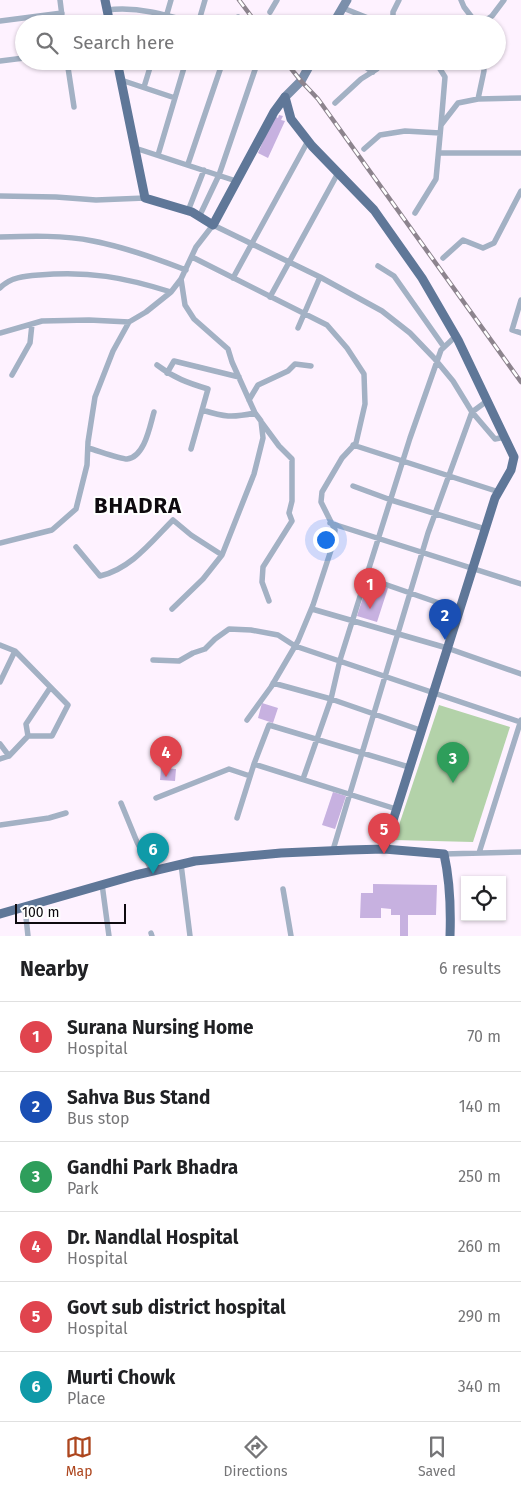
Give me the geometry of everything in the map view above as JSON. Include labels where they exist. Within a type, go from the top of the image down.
[{"type":"main road","points":[[105,0],[108,15]]},
{"type":"main road","points":[[338,15],[345,4]]},
{"type":"main road","points":[[119,70],[145,198],[188,211],[213,225],[274,112],[285,97],[300,82],[307,70]]},
{"type":"main road","points":[[285,97],[291,119],[308,141],[374,210],[422,278],[456,336],[514,456],[511,470],[495,498],[420,730],[384,849]]},
{"type":"main road","points":[[0,914],[102,884],[195,861],[281,853],[384,849],[444,854],[449,874],[451,898],[450,936]]},
{"type":"street","points":[[46,15],[62,13],[60,0]]},
{"type":"street","points":[[107,10],[125,8],[166,15],[171,0]]},
{"type":"street","points":[[201,15],[205,0]]},
{"type":"street","points":[[270,12],[277,0]]},
{"type":"street","points":[[393,15],[398,0]]},
{"type":"street","points":[[461,0],[471,15]]},
{"type":"street","points":[[493,15],[504,0]]},
{"type":"street","points":[[345,4],[366,15]]},
{"type":"street","points":[[0,21],[15,19]]},
{"type":"street","points":[[0,61],[15,59]]},
{"type":"street","points":[[68,70],[74,107]]},
{"type":"street","points":[[144,87],[149,70]]},
{"type":"street","points":[[158,155],[183,70]]},
{"type":"street","points":[[188,164],[220,70]]},
{"type":"street","points":[[199,216],[219,175],[255,70]]},
{"type":"street","points":[[335,103],[361,79],[376,70]]},
{"type":"street","points":[[415,213],[436,179],[444,77],[440,70]]},
{"type":"street","points":[[478,99],[484,70]]},
{"type":"street","points":[[121,80],[175,98]]},
{"type":"street","points":[[441,125],[458,104],[478,99],[521,98]]},
{"type":"street","points":[[364,149],[380,135],[405,131],[440,133]]},
{"type":"street","points":[[234,278],[308,141]]},
{"type":"street","points":[[135,148],[236,181]]},
{"type":"street","points":[[439,153],[521,153]]},
{"type":"street","points":[[188,211],[204,170]]},
{"type":"street","points":[[270,297],[288,261],[338,173]]},
{"type":"street","points":[[443,258],[463,240],[483,248],[494,243],[521,191]]},
{"type":"street","points":[[0,196],[96,200],[145,198]]},
{"type":"street","points":[[0,543],[52,530],[76,509],[88,465],[88,448],[95,396],[113,351],[129,322],[146,312],[172,292],[186,270],[196,247],[213,225],[320,277],[382,311],[410,333],[437,361],[453,381],[472,412],[494,439],[504,438]]},
{"type":"street","points":[[0,237],[92,241],[139,252],[186,270]]},
{"type":"street","points":[[192,257],[327,325],[347,348],[364,374],[365,404],[356,442],[342,458],[322,492],[320,502],[335,530],[333,544],[312,609],[295,646],[273,683],[247,720]]},
{"type":"street","points":[[378,266],[394,276],[444,346]]},
{"type":"street","points":[[0,288],[2,282],[21,277],[65,273],[100,274],[127,279],[172,292]]},
{"type":"street","points":[[298,328],[320,277]]},
{"type":"street","points":[[181,279],[185,305],[194,319],[228,349],[255,413],[278,446],[292,459],[292,501],[289,513],[292,522],[263,566],[262,582],[269,601]]},
{"type":"street","points":[[521,300],[512,330],[521,333]]},
{"type":"street","points":[[0,333],[42,321],[89,320],[129,322]]},
{"type":"street","points":[[12,375],[30,343],[32,324]]},
{"type":"street","points":[[303,779],[331,699],[340,660],[437,361],[444,346],[456,336]]},
{"type":"street","points":[[167,373],[174,361],[239,377]]},
{"type":"street","points":[[249,400],[258,385],[288,372],[295,364],[311,366]]},
{"type":"street","points":[[157,365],[167,373],[187,383],[208,389],[191,449]]},
{"type":"street","points":[[333,850],[435,514],[472,412],[487,401]]},
{"type":"street","points":[[202,410],[223,417],[255,413]]},
{"type":"street","points":[[88,448],[128,459],[136,455],[142,448],[148,434],[154,412]]},
{"type":"street","points":[[172,609],[204,579],[222,555],[254,474],[263,438],[261,421]]},
{"type":"street","points":[[353,445],[499,492]]},
{"type":"street","points":[[353,486],[391,500],[485,529]]},
{"type":"street","points":[[76,547],[100,576],[108,574],[131,561],[173,520],[191,535],[222,555]]},
{"type":"street","points":[[330,523],[521,584]]},
{"type":"street","points":[[367,578],[459,610]]},
{"type":"street","points":[[312,609],[447,648],[521,674]]},
{"type":"street","points":[[153,660],[178,661],[206,649],[215,639],[229,629],[251,630],[278,635],[295,646],[521,721],[479,853]]},
{"type":"street","points":[[0,645],[16,651],[68,705],[52,736],[28,736],[9,756],[0,759]]},
{"type":"street","points":[[0,682],[16,651]]},
{"type":"street","points":[[273,683],[331,699],[420,730]]},
{"type":"street","points":[[28,736],[26,724],[50,688]]},
{"type":"street","points":[[237,818],[269,725],[409,767]]},
{"type":"street","points":[[0,744],[9,756]]},
{"type":"street","points":[[254,764],[396,809]]},
{"type":"street","points":[[156,798],[229,769],[250,776]]},
{"type":"street","points":[[121,804],[152,871]]},
{"type":"street","points":[[0,825],[50,818],[66,813]]},
{"type":"street","points":[[444,854],[521,852]]},
{"type":"street","points":[[181,864],[190,936]]},
{"type":"street","points":[[102,884],[109,936]]},
{"type":"street","points":[[283,888],[291,936]]},
{"type":"street","points":[[25,908],[28,936]]},
{"type":"green space","points":[[439,705],[510,727],[473,842],[394,840]]},
{"type":"building","points":[[279,115],[283,116],[281,120],[285,121],[268,158],[258,153],[274,116],[278,118]]},
{"type":"building","points":[[368,582],[388,588],[377,622],[357,616]]},
{"type":"building","points":[[262,703],[278,708],[273,723],[258,718]]},
{"type":"building","points":[[161,768],[176,769],[175,781],[160,780]]},
{"type":"building","points":[[333,792],[346,796],[335,829],[322,825]]},
{"type":"building","points":[[373,884],[437,885],[436,915],[408,915],[408,936],[400,936],[400,915],[391,915],[391,909],[381,908],[381,918],[360,918],[361,893],[373,893]]},
{"type":"railway","points":[[239,0],[250,15]]},
{"type":"railway","points":[[292,70],[318,99],[521,382]]},
{"type":"place","name":"Surana Nursing Home","points":[[370,609]]},
{"type":"place","name":"Sahva Bus Stand","points":[[445,640]]},
{"type":"place","name":"Dr. Nandlal Hospital","points":[[166,777]]},
{"type":"place","name":"Gandhi Park Bhadra","points":[[453,783]]},
{"type":"place","name":"Govt sub district hospital","points":[[384,854]]},
{"type":"place","name":"Murti Chowk","points":[[153,874]]},
{"type":"district","name":"BHADRA","points":[[138,505]]}]
